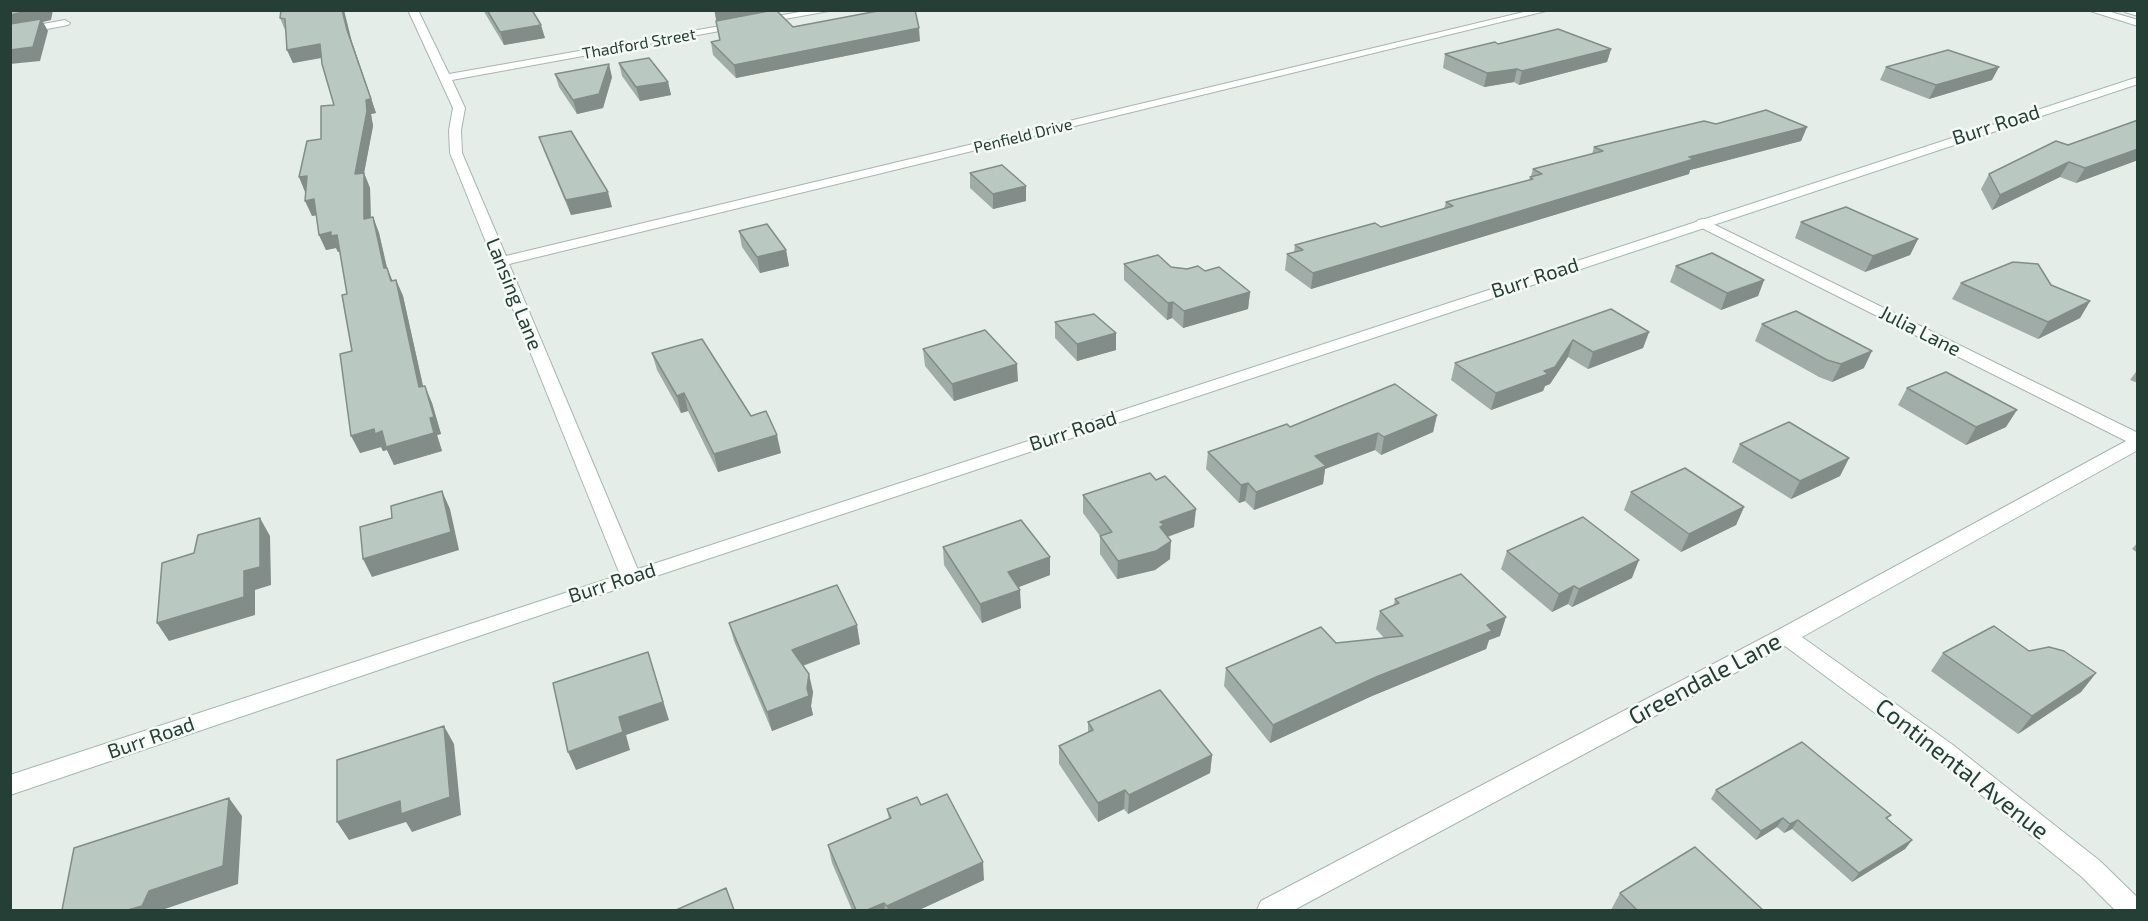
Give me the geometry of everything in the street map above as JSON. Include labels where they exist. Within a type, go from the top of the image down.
[{"type":"street","name":"Lansing Lane","points":[[413,10],[447,78],[459,108],[455,130],[456,153],[631,577]]},
{"type":"street","name":"Thadford Street","points":[[447,78],[830,10]]},
{"type":"street","name":"Penfield Drive","points":[[500,262],[1546,10]]},
{"type":"street","points":[[2091,10],[2138,22]]},
{"type":"street","points":[[2128,10],[2138,13]]},
{"type":"street","points":[[10,33],[65,24]]},
{"type":"street","name":"Burr Road","points":[[10,785],[631,577],[2138,80]]},
{"type":"street","name":"Julia Lane","points":[[1703,222],[2138,441]]},
{"type":"street","name":"Greendale Lane","points":[[1270,910],[1785,636],[2138,441]]},
{"type":"street","name":"Continental Avenue","points":[[1785,636],[1945,752],[2091,869],[2132,910]]},
{"type":"building","points":[[10,10],[32,10],[10,15]]},
{"type":"building","points":[[281,10],[342,10],[371,99],[366,100],[367,111],[355,174],[364,173],[364,219],[373,217],[384,268],[387,268],[391,281],[396,280],[419,387],[425,386],[434,417],[430,418],[434,433],[386,447],[382,431],[375,434],[374,429],[351,436],[340,354],[352,351],[342,295],[347,294],[337,235],[331,236],[331,232],[319,235],[314,199],[305,201],[307,176],[299,177],[307,141],[321,139],[321,106],[334,105],[322,64],[320,44],[287,50],[285,19],[280,18]]},
{"type":"building","points":[[487,10],[532,10],[541,25],[500,32]]},
{"type":"building","points":[[776,10],[793,27],[883,10],[915,10],[919,28],[734,65],[711,42],[720,40],[716,21]]},
{"type":"building","points":[[41,19],[33,47],[10,50],[10,24]]},
{"type":"building","points":[[1558,29],[1611,49],[1522,71],[1517,69],[1487,73],[1445,54],[1495,42],[1498,44]]},
{"type":"building","points":[[1948,50],[1999,67],[1936,85],[1886,67]]},
{"type":"building","points":[[649,58],[668,82],[636,87],[619,63]]},
{"type":"building","points":[[609,64],[599,94],[573,100],[555,74]]},
{"type":"building","points":[[1766,110],[1807,127],[1689,157],[1694,159],[1313,273],[1287,254],[1303,250],[1295,245],[1375,223],[1381,227],[1453,206],[1446,202],[1533,179],[1530,177],[1542,174],[1533,169],[1603,151],[1594,147],[1704,121],[1716,124]]},
{"type":"building","points":[[2138,120],[2138,149],[2085,168],[2069,162],[2000,195],[1989,174],[2056,141],[2068,145]]},
{"type":"building","points":[[571,131],[608,192],[566,200],[539,137]]},
{"type":"building","points":[[1002,165],[1026,186],[993,194],[970,173]]},
{"type":"building","points":[[1846,207],[1918,239],[1873,256],[1801,222]]},
{"type":"building","points":[[767,224],[786,250],[757,257],[739,231]]},
{"type":"building","points":[[1712,253],[1764,280],[1727,293],[1676,266]]},
{"type":"building","points":[[1158,255],[1171,267],[1187,269],[1198,266],[1205,271],[1219,267],[1250,292],[1184,311],[1173,302],[1168,303],[1124,264]]},
{"type":"building","points":[[2013,262],[2038,264],[2051,285],[2090,301],[2048,322],[1961,283]]},
{"type":"building","points":[[1611,309],[1649,332],[1593,352],[1573,340],[1555,367],[1544,371],[1548,374],[1496,393],[1455,363],[1520,341]]},
{"type":"building","points":[[1796,311],[1872,351],[1841,364],[1827,360],[1762,324]]},
{"type":"building","points":[[1094,314],[1116,333],[1077,344],[1055,322]]},
{"type":"building","points":[[985,330],[1017,364],[952,384],[923,349]]},
{"type":"building","points":[[702,339],[751,416],[766,411],[777,435],[714,454],[684,393],[677,396],[652,353]]},
{"type":"building","points":[[1946,372],[2017,410],[1976,427],[1907,388]]},
{"type":"building","points":[[1395,384],[1437,415],[1384,437],[1378,433],[1315,456],[1326,466],[1256,492],[1248,483],[1241,485],[1208,452],[1287,424],[1290,427]]},
{"type":"building","points":[[1789,422],[1849,458],[1800,481],[1740,444]]},
{"type":"building","points":[[1685,468],[1744,507],[1689,534],[1631,492]]},
{"type":"building","points":[[1150,473],[1156,480],[1165,476],[1196,509],[1160,522],[1164,525],[1160,527],[1171,541],[1156,551],[1118,561],[1100,536],[1112,532],[1083,495]]},
{"type":"building","points":[[442,491],[451,532],[363,559],[360,527],[392,518],[391,506]]},
{"type":"building","points":[[1583,517],[1639,560],[1579,589],[1574,586],[1559,594],[1507,551]]},
{"type":"building","points":[[260,518],[260,567],[244,571],[244,597],[157,623],[162,563],[194,553],[198,535]]},
{"type":"building","points":[[1021,520],[1050,557],[1008,572],[1020,590],[980,604],[943,547]]},
{"type":"building","points":[[1461,574],[1506,617],[1487,625],[1492,631],[1376,677],[1273,725],[1226,668],[1321,627],[1336,643],[1403,636],[1380,611],[1399,603],[1395,599]]},
{"type":"building","points":[[837,585],[857,625],[792,650],[809,674],[807,688],[809,696],[767,712],[729,623]]},
{"type":"building","points":[[1994,626],[2029,651],[2049,647],[2064,651],[2096,673],[2032,716],[1943,653]]},
{"type":"building","points":[[648,652],[663,702],[619,717],[623,732],[568,752],[553,683]]},
{"type":"building","points":[[1160,690],[1212,755],[1129,795],[1125,790],[1098,803],[1059,746],[1093,730],[1088,722]]},
{"type":"building","points":[[444,726],[450,797],[401,814],[400,801],[337,822],[337,760]]},
{"type":"building","points":[[1802,742],[1891,815],[1886,818],[1912,840],[1859,873],[1798,820],[1790,824],[1783,818],[1761,831],[1716,790]]},
{"type":"building","points":[[947,794],[983,862],[887,906],[884,903],[867,910],[856,910],[828,845],[891,818],[887,809],[917,797],[921,805]]},
{"type":"building","points":[[229,798],[223,866],[149,891],[142,906],[128,910],[62,910],[74,848]]},
{"type":"building","points":[[1695,847],[1763,910],[1637,910],[1620,893]]},
{"type":"building","points":[[726,888],[734,910],[676,910]]}]
